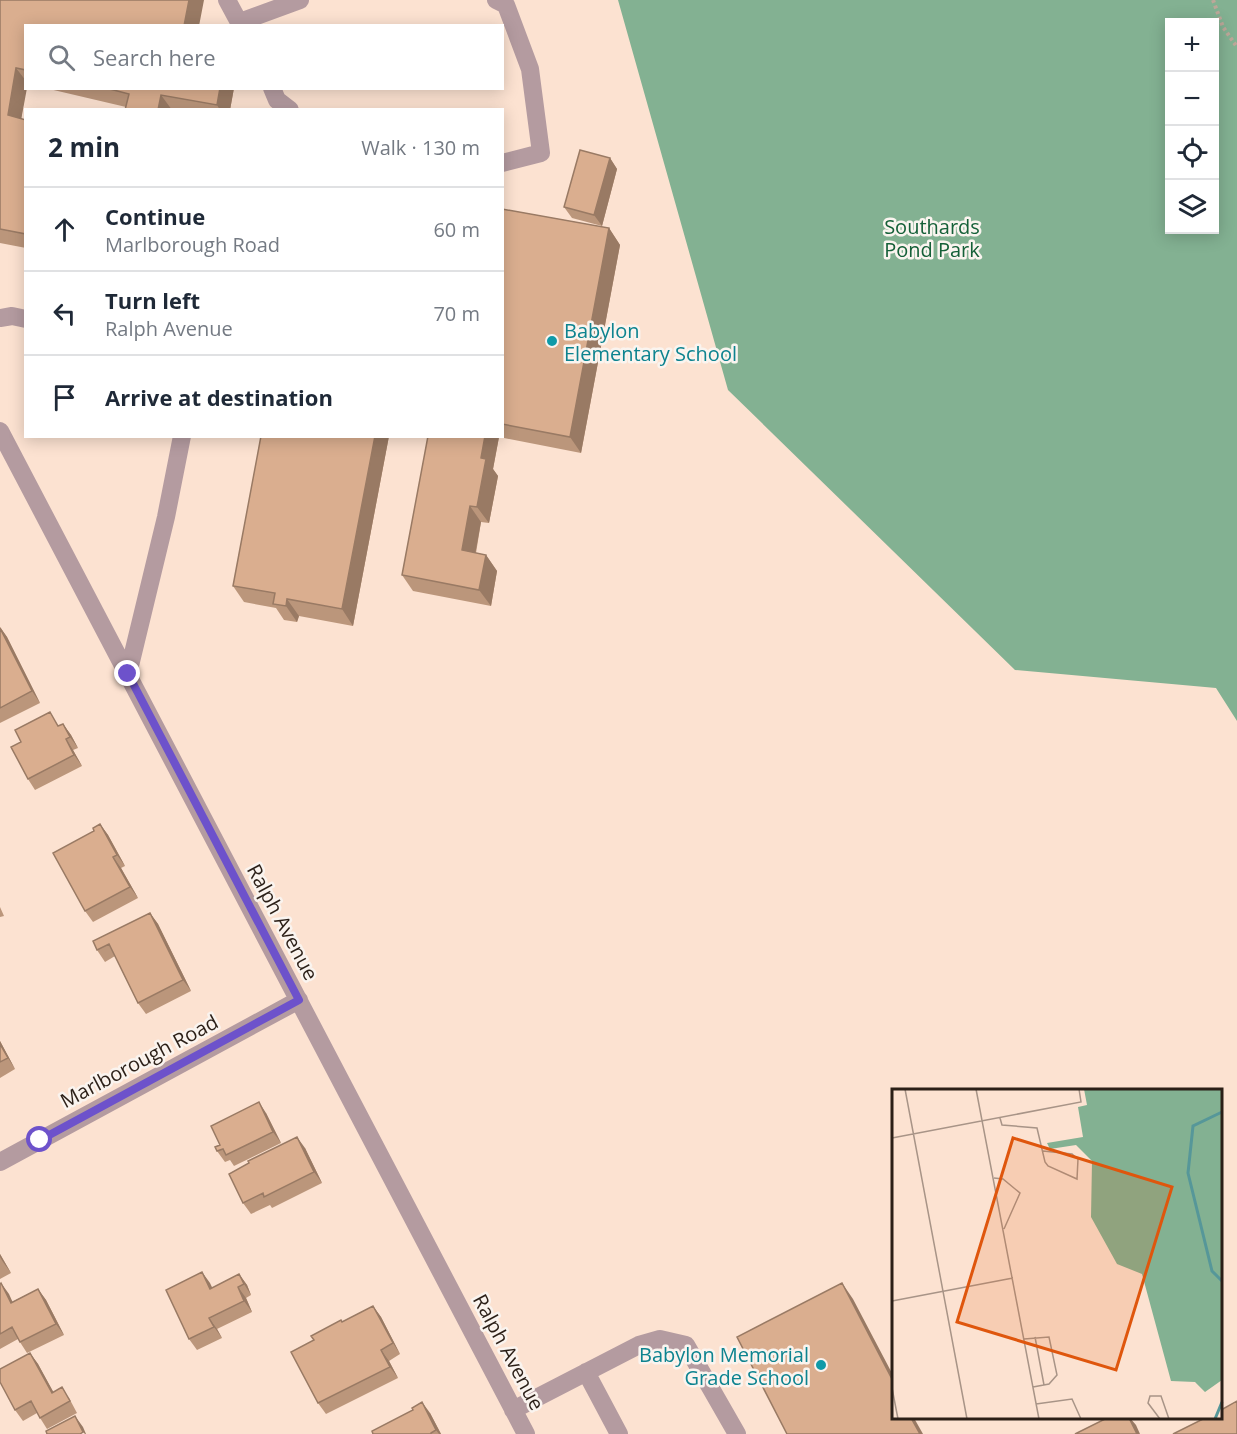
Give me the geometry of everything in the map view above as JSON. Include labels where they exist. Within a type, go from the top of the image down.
[{"type":"street","points":[[227,0],[240,24],[300,0]]},
{"type":"street","points":[[495,0],[506,5],[530,69],[541,153],[504,162]]},
{"type":"street","points":[[273,90],[278,100],[288,108]]},
{"type":"street","points":[[0,318],[12,316],[24,319]]},
{"type":"street","name":"Ralph Avenue","points":[[0,431],[526,1434]]},
{"type":"street","points":[[128,674],[166,517],[182,438]]},
{"type":"street","name":"Marlborough Road","points":[[0,1162],[299,1000]]},
{"type":"street","points":[[513,1410],[639,1345],[660,1338],[686,1345],[737,1434]]},
{"type":"street","points":[[586,1372],[619,1434]]},
{"type":"path","points":[[1213,0],[1223,27],[1237,47]]},
{"type":"green space","name":"Southards Pond Park","points":[[618,0],[1237,0],[1237,721],[1216,688],[1015,670],[728,390]]},
{"type":"building","points":[[0,0],[189,0],[184,24],[24,24],[24,70],[16,68],[8,115],[24,119],[24,234],[0,229]]},
{"type":"building","points":[[114,90],[220,90],[217,105],[161,95],[158,108],[126,108],[129,94]]},
{"type":"building","points":[[580,150],[610,158],[594,215],[564,207]]},
{"type":"building","points":[[504,209],[609,228],[570,437],[504,424]]},
{"type":"building","points":[[261,438],[375,438],[342,609],[287,599],[286,606],[273,604],[275,593],[233,586]]},
{"type":"building","points":[[428,438],[485,438],[481,458],[486,459],[477,507],[470,506],[462,550],[486,555],[479,590],[402,575]]},
{"type":"building","points":[[0,628],[32,691],[0,708]]},
{"type":"building","points":[[50,712],[58,726],[63,724],[70,737],[66,739],[74,755],[28,779],[11,747],[21,742],[15,730]]},
{"type":"building","points":[[100,824],[117,855],[113,857],[130,887],[85,911],[53,853],[94,831],[93,828]]},
{"type":"building","points":[[150,913],[183,980],[138,1003],[109,944],[97,950],[93,941]]},
{"type":"building","points":[[0,1044],[8,1058],[0,1062]]},
{"type":"building","points":[[259,1102],[273,1132],[226,1155],[223,1149],[217,1151],[215,1147],[220,1145],[211,1126]]},
{"type":"building","points":[[297,1137],[314,1172],[264,1197],[263,1193],[243,1203],[229,1174],[249,1163],[248,1161]]},
{"type":"building","points":[[202,1272],[210,1289],[239,1274],[244,1284],[238,1287],[244,1301],[209,1318],[214,1327],[189,1339],[166,1290]]},
{"type":"building","points":[[1,1283],[11,1303],[38,1289],[56,1324],[20,1342],[12,1327],[0,1334]]},
{"type":"building","name":"Babylon Memorial Grade School","points":[[842,1283],[892,1379],[892,1419],[912,1419],[920,1434],[787,1434],[737,1337]]},
{"type":"building","points":[[373,1306],[393,1343],[381,1350],[390,1367],[318,1403],[291,1352],[314,1340],[311,1336]]},
{"type":"building","points":[[30,1353],[52,1393],[62,1387],[70,1401],[40,1418],[31,1401],[15,1410],[0,1382],[0,1369]]},
{"type":"building","points":[[1237,1401],[1237,1434],[1173,1434],[1203,1419],[1222,1419],[1222,1409]]},
{"type":"building","points":[[422,1402],[436,1430],[431,1434],[373,1434],[372,1431],[413,1410],[412,1408]]},
{"type":"building","points":[[75,1416],[83,1432],[80,1434],[47,1434],[46,1431]]},
{"type":"building","points":[[1105,1419],[1130,1419],[1137,1434],[1075,1434]]},
{"type":"place","name":"Babylon Elementary School","points":[[552,341]]},
{"type":"place","name":"Babylon Memorial Grade School","points":[[821,1365]]},
{"type":"route","points":[[40,1140],[299,1000],[128,674]]}]
